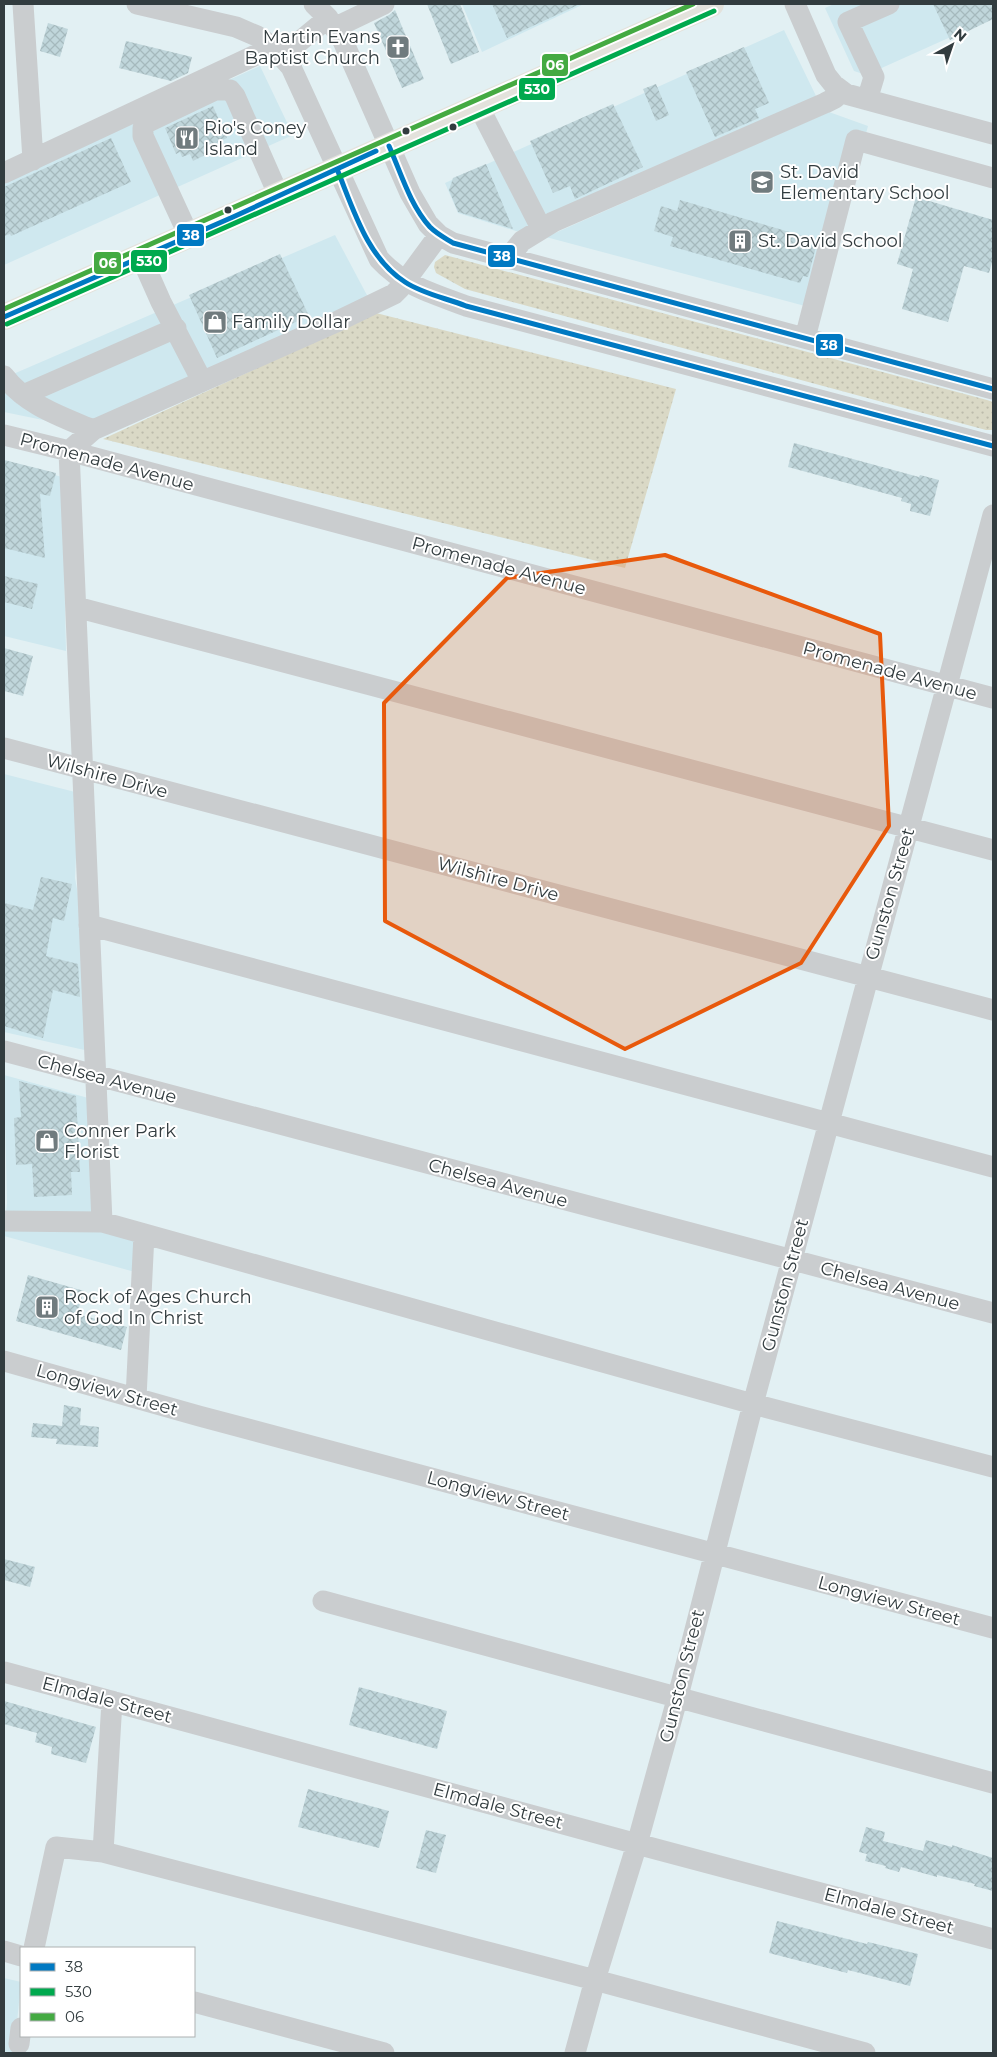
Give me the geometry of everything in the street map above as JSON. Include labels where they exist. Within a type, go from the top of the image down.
[{"type":"main road","points":[[4,317],[711,4]]},
{"type":"street","points":[[23,4],[33,160]]},
{"type":"street","points":[[137,4],[236,27],[257,36],[277,52],[291,67],[378,259],[405,282],[466,306],[993,446]]},
{"type":"street","points":[[4,173],[277,52],[326,17],[384,4]]},
{"type":"street","points":[[795,4],[826,75],[834,85],[846,94],[993,134]]},
{"type":"street","points":[[867,100],[874,76],[848,22],[889,4]]},
{"type":"street","points":[[326,17],[343,41],[410,193],[428,224],[439,235],[453,242],[993,389]]},
{"type":"street","points":[[189,236],[143,136],[142,128],[146,123],[215,90],[230,90],[235,96],[279,196]]},
{"type":"street","points":[[508,257],[522,241],[541,228],[825,103],[835,98],[842,90]]},
{"type":"street","points":[[478,107],[541,228]]},
{"type":"street","points":[[805,338],[856,140],[993,178]]},
{"type":"street","points":[[102,1222],[69,451],[93,430],[385,298],[400,288],[439,235]]},
{"type":"street","points":[[141,257],[161,302],[202,381]]},
{"type":"street","points":[[23,395],[176,328]]},
{"type":"street","points":[[4,376],[12,387],[35,404],[93,430]]},
{"type":"street","name":"Promenade Avenue","points":[[4,435],[993,698]]},
{"type":"street","name":"Gunston Street","points":[[575,2053],[595,1980],[637,1844],[678,1696],[713,1553],[867,976],[948,687],[993,515]]},
{"type":"street","points":[[76,607],[993,850]]},
{"type":"street","name":"Wilshire Drive","points":[[4,748],[993,1010]]},
{"type":"street","points":[[89,925],[993,1167]]},
{"type":"street","name":"Chelsea Avenue","points":[[4,1051],[993,1313]]},
{"type":"street","points":[[4,1221],[102,1222],[753,1404],[993,1467]]},
{"type":"street","points":[[136,1398],[144,1234]]},
{"type":"street","name":"Longview Street","points":[[4,1361],[993,1628]]},
{"type":"street","points":[[323,1600],[993,1783]]},
{"type":"street","name":"Elmdale Street","points":[[4,1672],[993,1939]]},
{"type":"street","points":[[103,1852],[112,1702]]},
{"type":"street","points":[[34,1947],[56,1847],[103,1852],[595,1980],[864,2053]]},
{"type":"street","points":[[4,1951],[20,1956]]},
{"type":"street","points":[[195,2002],[384,2053]]},
{"type":"highlighted area","points":[[665,555],[880,634],[889,826],[801,963],[625,1049],[385,921],[384,703],[507,578]]},
{"type":"shaded area","points":[[462,4],[584,4],[482,52]]},
{"type":"shaded area","points":[[834,4],[993,4],[993,18],[866,75],[854,71],[825,8]]},
{"type":"shaded area","points":[[784,30],[817,98],[519,232],[458,213],[445,183]]},
{"type":"shaded area","points":[[260,66],[293,135],[4,265],[4,182]]},
{"type":"shaded area","name":"St. David Elementary School","points":[[829,112],[868,126],[820,310],[546,237]]},
{"type":"shaded area","points":[[335,235],[369,299],[77,427],[4,412],[4,378]]},
{"type":"shaded area","points":[[4,461],[62,477],[66,651],[4,636]]},
{"type":"shaded area","points":[[4,774],[79,793],[75,878],[92,972],[89,1051],[4,1032]]},
{"type":"shaded area","points":[[4,1075],[92,1099],[98,1229],[138,1241],[135,1272],[4,1236],[7,1203]]},
{"type":"shaded area","points":[[4,1978],[20,1982],[20,1992],[14,2053],[4,2053]]},
{"type":"green space","points":[[445,255],[987,400],[993,402],[993,430],[986,430],[465,289],[436,273],[435,262]]},
{"type":"green space","points":[[376,313],[676,389],[625,568],[103,439]]},
{"type":"building","points":[[427,4],[460,4],[479,52],[451,64]]},
{"type":"building","points":[[492,4],[580,4],[507,38]]},
{"type":"building","points":[[933,4],[993,4],[993,19],[950,40]]},
{"type":"building","name":"Martin Evans Baptist Church","points":[[395,10],[424,79],[402,88],[374,23]]},
{"type":"building","points":[[48,23],[68,29],[60,57],[40,51]]},
{"type":"building","points":[[126,41],[192,57],[188,73],[171,81],[119,68]]},
{"type":"building","points":[[744,47],[769,103],[755,109],[759,118],[715,137],[686,72]]},
{"type":"building","points":[[656,84],[669,115],[656,121],[643,89]]},
{"type":"building","points":[[613,104],[643,167],[575,199],[570,186],[553,193],[530,141]]},
{"type":"building","points":[[213,106],[227,138],[203,149],[205,155],[193,161],[190,154],[182,157],[180,152],[176,154],[165,128]]},
{"type":"building","points":[[111,138],[131,182],[11,236],[10,234],[4,236],[4,187]]},
{"type":"building","points":[[486,164],[513,229],[458,212],[449,190],[453,178]]},
{"type":"building","points":[[916,197],[993,220],[993,259],[989,273],[964,266],[948,322],[902,309],[913,269],[897,264]]},
{"type":"building","name":"St. David School","points":[[680,200],[810,238],[808,244],[816,247],[808,277],[803,276],[800,283],[670,246],[673,237],[654,231],[661,206],[677,211]]},
{"type":"building","points":[[280,254],[309,316],[217,358],[189,295]]},
{"type":"building","points":[[794,443],[919,477],[920,475],[939,480],[930,516],[910,511],[911,504],[901,501],[902,498],[788,467]]},
{"type":"building","points":[[4,460],[56,473],[50,496],[40,494],[45,558],[4,548]]},
{"type":"building","points":[[4,576],[38,584],[32,609],[4,602]]},
{"type":"building","points":[[4,648],[33,656],[23,696],[4,691]]},
{"type":"building","points":[[41,877],[72,884],[64,921],[53,918],[46,956],[78,964],[80,997],[53,990],[43,1038],[4,1026],[4,903],[33,910]]},
{"type":"building","name":"Conner Park Florist","points":[[19,1081],[76,1096],[80,1172],[71,1172],[72,1195],[34,1197],[32,1164],[16,1165],[14,1118],[21,1117]]},
{"type":"building","name":"Rock of Ages Church of God In Christ","points":[[28,1275],[84,1291],[77,1314],[127,1327],[121,1350],[16,1321]]},
{"type":"building","points":[[64,1405],[81,1408],[80,1425],[99,1427],[98,1447],[56,1444],[57,1439],[31,1437],[33,1423],[62,1426]]},
{"type":"building","points":[[4,1559],[35,1567],[30,1587],[4,1580]]},
{"type":"building","points":[[359,1687],[447,1711],[437,1749],[349,1725]]},
{"type":"building","points":[[4,1701],[96,1727],[86,1763],[51,1754],[52,1747],[35,1742],[37,1733],[4,1724]]},
{"type":"building","points":[[308,1789],[389,1811],[379,1848],[298,1827]]},
{"type":"building","points":[[866,1827],[885,1832],[883,1841],[923,1851],[926,1840],[952,1847],[952,1845],[993,1858],[993,1891],[974,1886],[975,1884],[937,1875],[937,1877],[901,1867],[899,1872],[885,1868],[886,1866],[865,1861],[867,1854],[859,1852]]},
{"type":"building","points":[[426,1830],[446,1835],[436,1873],[416,1868]]},
{"type":"building","points":[[777,1921],[867,1944],[868,1942],[918,1954],[910,1986],[848,1970],[847,1973],[769,1953]]},
{"type":"transit line","name":"06","points":[[4,309],[693,4]]},
{"type":"transit line","name":"530","points":[[7,324],[714,11]]},
{"type":"transit line","name":"38","points":[[389,146],[417,209],[430,227],[453,243],[993,389]]},
{"type":"transit line","name":"38","points":[[4,317],[233,217],[376,151]]},
{"type":"transit line","name":"38","points":[[337,169],[356,216],[371,246],[392,272],[419,290],[466,306],[993,446]]},
{"type":"place","name":"Martin Evans Baptist Church","points":[[398,47]]},
{"type":"place","name":"Rio's Coney Island","points":[[187,138]]},
{"type":"place","name":"St. David Elementary School","points":[[762,182]]},
{"type":"place","name":"St. David School","points":[[740,241]]},
{"type":"place","name":"Family Dollar","points":[[215,322]]},
{"type":"place","name":"Conner Park Florist","points":[[47,1141]]},
{"type":"place","name":"Rock of Ages Church of God In Christ","points":[[47,1307]]}]
